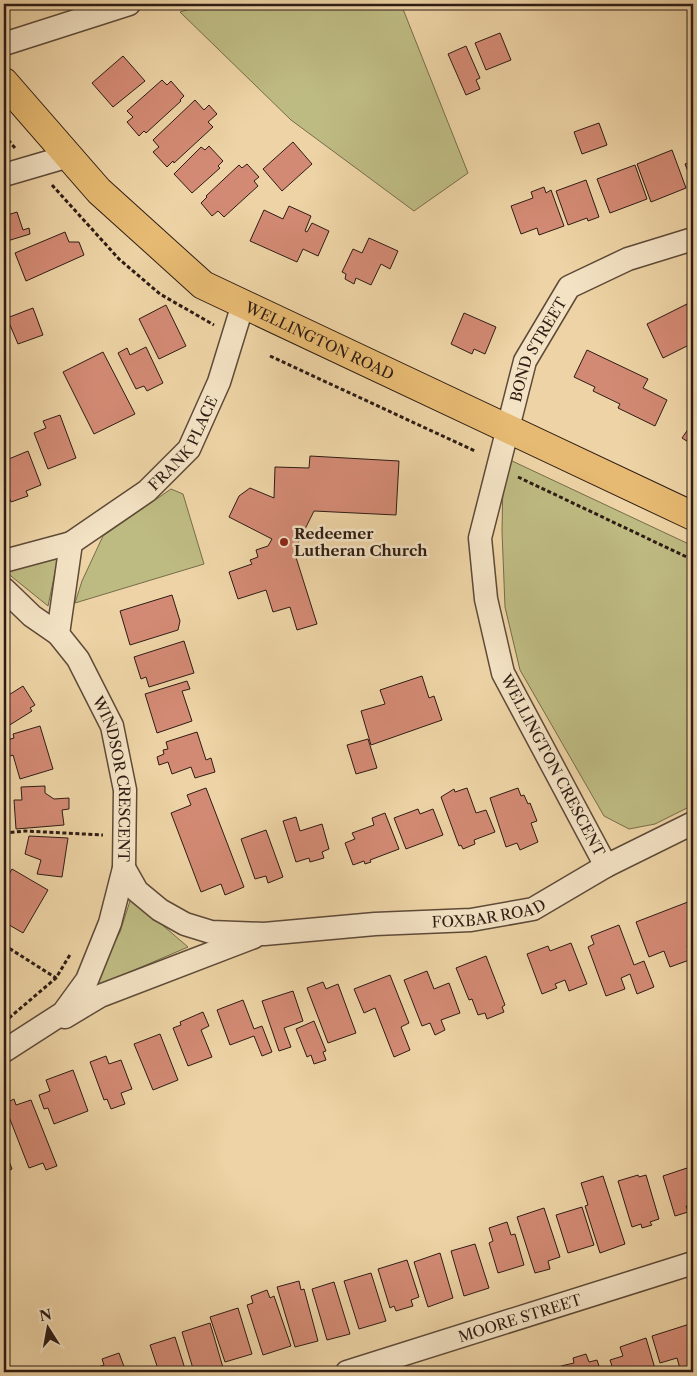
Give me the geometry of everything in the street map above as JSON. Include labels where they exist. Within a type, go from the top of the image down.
[{"type":"main road","name":"WELLINGTON ROAD","points":[[4,82],[100,191],[203,284],[693,516]]},
{"type":"street","points":[[4,44],[129,4]]},
{"type":"street","points":[[4,176],[68,156]]},
{"type":"street","name":"BOND STREET","points":[[508,428],[524,361],[569,287],[628,259],[693,238]]},
{"type":"street","name":"FRANK PLACE","points":[[4,561],[70,544],[147,491],[189,449],[219,382],[243,304]]},
{"type":"street","name":"WELLINGTON CRESCENT","points":[[508,428],[480,538],[486,599],[503,673],[606,866]]},
{"type":"street","points":[[58,634],[70,544]]},
{"type":"street","name":"WINDSOR CRESCENT","points":[[4,589],[32,616],[58,634],[78,659],[112,726],[125,790],[124,868],[110,923],[87,980],[63,1013],[12,1047]]},
{"type":"street","name":"FOXBAR ROAD","points":[[124,868],[137,891],[160,910],[185,924],[211,932],[264,934],[374,924],[471,920],[533,909],[606,866],[693,823]]},
{"type":"street","name":"FOXBAR ROAD","points":[[12,1047],[100,996],[264,934]]},
{"type":"street","name":"MOORE STREET","points":[[346,1372],[693,1263]]},
{"type":"path","points":[[44,187],[52,185],[119,259],[160,294],[217,327]]},
{"type":"path","points":[[270,356],[474,451]]},
{"type":"path","points":[[512,475],[693,560]]},
{"type":"path","points":[[4,833],[25,831],[109,835]]},
{"type":"path","points":[[4,945],[56,978]]},
{"type":"path","points":[[4,1022],[56,978],[74,948]]},
{"type":"shaded area","points":[[205,4],[401,4],[468,173],[414,211],[291,120],[180,12]]},
{"type":"shaded area","points":[[510,460],[693,546],[693,805],[655,824],[629,829],[604,816],[520,670],[505,607],[502,531],[503,479]]},
{"type":"shaded area","points":[[171,489],[183,494],[204,564],[75,603],[82,581],[103,536]]},
{"type":"shaded area","points":[[58,558],[48,606],[6,572]]},
{"type":"shaded area","points":[[131,898],[188,947],[97,986],[92,985],[120,932]]},
{"type":"building","points":[[500,33],[511,60],[486,70],[475,43]]},
{"type":"building","points":[[466,46],[480,78],[476,80],[480,89],[466,95],[448,54]]},
{"type":"building","points":[[123,56],[145,81],[113,107],[92,83]]},
{"type":"building","points":[[162,80],[167,85],[171,81],[184,96],[146,133],[144,131],[139,136],[127,122],[133,117],[127,111]]},
{"type":"building","points":[[195,100],[204,110],[209,105],[217,114],[208,122],[213,127],[174,163],[173,161],[167,167],[153,152],[159,147],[153,140]]},
{"type":"building","points":[[599,123],[607,145],[582,154],[574,132]]},
{"type":"building","points":[[293,142],[312,164],[282,191],[263,169]]},
{"type":"building","points":[[209,146],[223,161],[218,166],[220,168],[192,193],[174,174],[201,147],[205,150]]},
{"type":"building","points":[[672,150],[686,188],[651,202],[637,164]]},
{"type":"building","points":[[693,161],[693,184],[685,164]]},
{"type":"building","points":[[247,164],[259,177],[254,181],[258,186],[224,217],[218,211],[212,216],[201,203],[239,165],[242,168]]},
{"type":"building","points":[[635,165],[647,199],[610,213],[597,179]]},
{"type":"building","points":[[586,180],[599,217],[588,221],[587,218],[568,225],[556,191]]},
{"type":"building","points":[[544,187],[546,193],[551,190],[564,226],[539,235],[537,228],[521,234],[511,206],[533,198],[531,192]]},
{"type":"building","points":[[289,206],[311,216],[305,231],[307,232],[312,223],[329,231],[318,256],[303,249],[297,262],[250,241],[264,210],[283,219]]},
{"type":"building","points":[[17,212],[23,230],[29,228],[30,234],[4,242],[4,216]]},
{"type":"building","points":[[65,232],[69,242],[79,242],[84,255],[26,281],[15,253]]},
{"type":"building","points":[[369,238],[398,251],[390,269],[381,264],[371,285],[356,278],[354,284],[345,279],[346,274],[342,272],[353,249],[362,253]]},
{"type":"building","points":[[687,304],[693,318],[693,343],[663,358],[647,324]]},
{"type":"building","points":[[166,305],[186,346],[159,359],[139,319]]},
{"type":"building","points":[[33,308],[43,335],[18,344],[7,318]]},
{"type":"building","points":[[464,313],[496,327],[485,354],[474,349],[472,354],[451,344]]},
{"type":"building","points":[[146,347],[163,383],[147,391],[144,386],[136,389],[118,353],[127,348],[130,355]]},
{"type":"building","points":[[587,350],[648,379],[643,388],[667,400],[655,426],[618,408],[620,404],[593,391],[595,387],[574,377]]},
{"type":"building","points":[[103,352],[135,414],[94,434],[63,372]]},
{"type":"building","points":[[60,415],[76,458],[48,469],[34,433],[46,428],[43,421]]},
{"type":"building","points":[[693,422],[693,445],[682,438]]},
{"type":"building","points":[[28,451],[41,485],[26,491],[28,496],[11,502],[9,497],[4,499],[4,461]]},
{"type":"building","name":"Redeemer Lutheran Church","points":[[310,456],[399,461],[396,515],[314,511],[294,551],[317,624],[297,630],[290,607],[273,612],[266,590],[238,599],[229,572],[252,564],[250,560],[258,557],[256,550],[268,546],[272,539],[229,517],[239,496],[250,488],[274,498],[275,467],[309,468]]},
{"type":"building","points":[[172,595],[180,621],[178,630],[130,645],[120,611]]},
{"type":"building","points":[[184,641],[194,673],[149,687],[146,677],[141,679],[134,657]]},
{"type":"building","points":[[422,676],[429,698],[434,696],[442,720],[371,745],[361,711],[385,704],[380,690]]},
{"type":"building","points":[[187,681],[190,689],[182,691],[192,721],[157,733],[145,694]]},
{"type":"building","points":[[23,686],[35,705],[30,708],[32,711],[5,728],[4,698]]},
{"type":"building","points":[[40,726],[53,769],[20,779],[13,755],[4,758],[4,741],[14,738],[13,734]]},
{"type":"building","points":[[197,732],[206,760],[211,758],[215,772],[195,778],[191,767],[172,774],[168,762],[159,765],[157,757],[164,754],[163,750],[168,749],[166,742]]},
{"type":"building","points":[[368,739],[377,768],[356,774],[347,745]]},
{"type":"building","points":[[45,786],[45,793],[54,799],[69,798],[69,809],[62,810],[64,825],[16,829],[14,800],[22,800],[21,787]]},
{"type":"building","points":[[206,788],[244,887],[225,895],[221,884],[201,892],[171,813],[191,805],[187,795]]},
{"type":"building","points":[[467,788],[476,813],[486,810],[495,832],[474,840],[475,844],[463,849],[461,845],[459,846],[441,797],[454,789],[455,792]]},
{"type":"building","points":[[518,788],[521,796],[524,795],[528,804],[530,803],[537,821],[531,823],[538,842],[520,850],[517,843],[506,847],[490,798]]},
{"type":"building","points":[[418,809],[420,814],[433,809],[443,835],[406,849],[394,818]]},
{"type":"building","points":[[385,813],[399,849],[370,860],[371,862],[365,864],[364,861],[353,865],[345,843],[355,839],[352,833],[374,825],[372,818]]},
{"type":"building","points":[[296,817],[300,831],[322,824],[329,849],[322,852],[324,858],[310,862],[309,858],[296,862],[283,821]]},
{"type":"building","points":[[266,830],[283,877],[268,883],[266,876],[255,879],[241,839]]},
{"type":"building","points":[[29,836],[68,838],[62,877],[37,874],[41,860],[25,854]]},
{"type":"building","points":[[12,869],[48,890],[23,933],[4,922],[4,883]]},
{"type":"building","points":[[693,900],[693,944],[687,946],[692,959],[670,967],[664,951],[649,957],[636,922]]},
{"type":"building","points":[[619,925],[634,965],[644,961],[654,987],[637,994],[630,974],[621,978],[625,989],[606,996],[588,947],[594,944],[591,936]]},
{"type":"building","points":[[571,943],[587,984],[569,991],[565,980],[555,984],[557,988],[542,994],[527,954],[548,946],[550,951]]},
{"type":"building","points":[[486,956],[505,1005],[502,1007],[504,1012],[487,1019],[485,1013],[478,1015],[472,999],[469,1000],[456,968]]},
{"type":"building","points":[[427,971],[434,989],[449,983],[460,1013],[441,1020],[445,1030],[435,1035],[430,1023],[422,1026],[404,980]]},
{"type":"building","points":[[390,975],[409,1023],[401,1027],[410,1050],[394,1057],[375,1008],[364,1013],[354,989]]},
{"type":"building","points":[[323,982],[326,989],[338,984],[356,1033],[328,1043],[307,988]]},
{"type":"building","points":[[293,991],[303,1021],[284,1028],[291,1047],[279,1051],[262,1001]]},
{"type":"building","points":[[243,1000],[254,1029],[262,1026],[272,1052],[262,1056],[254,1036],[230,1045],[217,1010]]},
{"type":"building","points":[[203,1012],[209,1026],[201,1030],[212,1057],[188,1066],[173,1028],[181,1025],[180,1022]]},
{"type":"building","points":[[314,1021],[326,1051],[323,1052],[326,1060],[314,1064],[311,1055],[307,1057],[296,1029]]},
{"type":"building","points":[[160,1034],[178,1080],[153,1090],[134,1044]]},
{"type":"building","points":[[106,1056],[109,1064],[121,1060],[132,1089],[121,1093],[125,1104],[111,1109],[107,1099],[104,1100],[90,1062]]},
{"type":"building","points":[[73,1070],[88,1111],[54,1124],[48,1108],[44,1109],[39,1095],[50,1091],[46,1080]]},
{"type":"building","points":[[14,1099],[16,1105],[31,1100],[57,1166],[46,1170],[43,1163],[29,1168],[4,1104]]},
{"type":"building","points":[[4,1148],[12,1169],[4,1173]]},
{"type":"building","points":[[687,1168],[693,1188],[693,1204],[686,1206],[688,1212],[675,1216],[663,1176]]},
{"type":"building","points":[[638,1175],[639,1177],[646,1175],[659,1219],[650,1222],[652,1225],[642,1228],[641,1224],[632,1227],[618,1181]]},
{"type":"building","points":[[603,1176],[625,1244],[600,1253],[585,1206],[588,1205],[581,1183]]},
{"type":"building","points":[[582,1207],[594,1245],[568,1253],[556,1215]]},
{"type":"building","points":[[544,1208],[560,1257],[548,1261],[550,1269],[535,1273],[517,1217]]},
{"type":"building","points":[[507,1222],[511,1235],[515,1234],[524,1265],[498,1273],[489,1243],[493,1241],[489,1228]]},
{"type":"building","points":[[475,1244],[489,1288],[464,1296],[451,1251]]},
{"type":"building","points":[[440,1253],[453,1298],[428,1307],[414,1262]]},
{"type":"building","points":[[407,1260],[419,1297],[411,1300],[413,1306],[396,1311],[394,1306],[390,1308],[378,1269]]},
{"type":"building","points":[[371,1273],[386,1321],[359,1329],[344,1281]]},
{"type":"building","points":[[299,1281],[301,1290],[304,1289],[318,1341],[295,1347],[277,1287]]},
{"type":"building","points":[[334,1282],[350,1334],[327,1340],[312,1289]]},
{"type":"building","points":[[267,1290],[270,1298],[274,1296],[291,1346],[263,1355],[247,1305],[253,1303],[251,1296]]},
{"type":"building","points":[[238,1308],[252,1354],[225,1362],[210,1317]]},
{"type":"building","points":[[210,1323],[224,1371],[194,1372],[182,1332]]},
{"type":"building","points":[[693,1323],[693,1372],[681,1372],[677,1358],[660,1363],[652,1336]]},
{"type":"building","points":[[175,1337],[186,1372],[159,1372],[150,1345]]},
{"type":"building","points":[[646,1338],[656,1372],[614,1372],[610,1360],[623,1356],[620,1347]]},
{"type":"building","points":[[119,1353],[126,1372],[97,1372],[95,1368],[104,1365],[102,1359]]},
{"type":"building","points":[[586,1354],[589,1362],[597,1360],[601,1372],[563,1372],[561,1366],[574,1363],[573,1358]]},
{"type":"place","name":"Redeemer Lutheran Church","points":[[284,542]]}]
